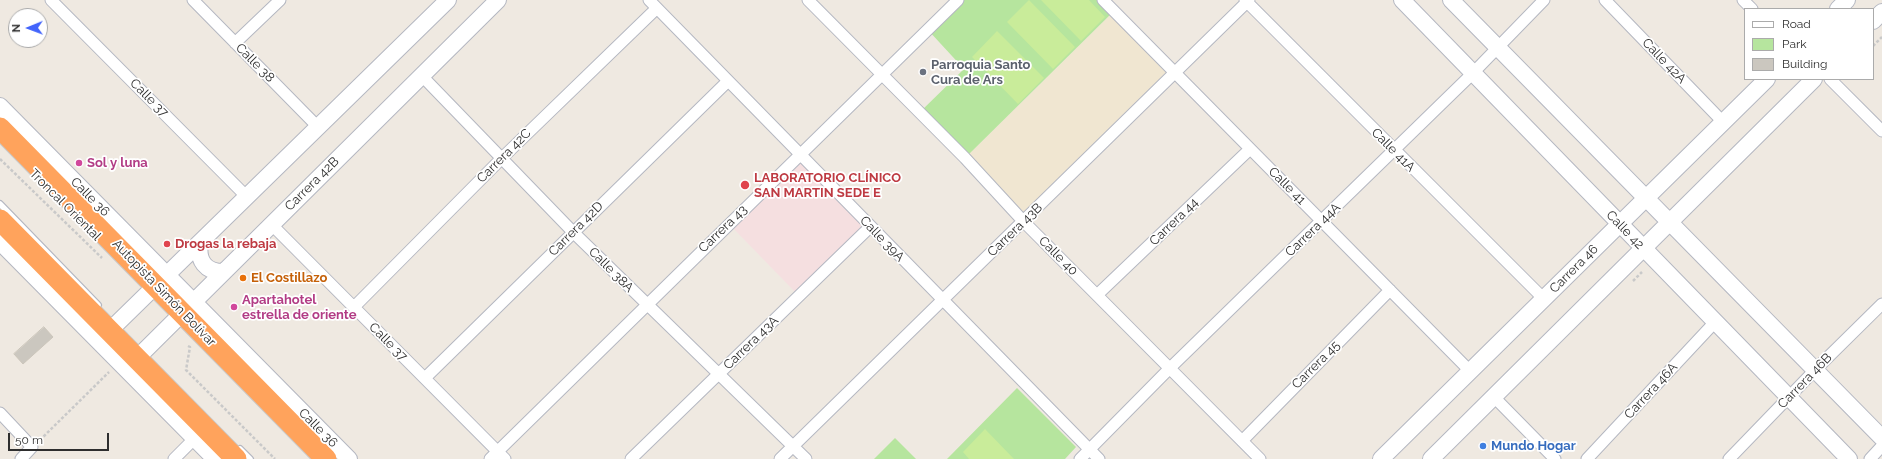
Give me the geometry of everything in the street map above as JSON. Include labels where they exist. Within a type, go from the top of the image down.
[{"type":"highway","name":"Autopista Simón Bolívar","points":[[0,128],[179,316],[326,459]]},
{"type":"highway","points":[[0,220],[114,327],[137,356],[235,451]]},
{"type":"street","name":"Calle 37","points":[[51,0],[247,197]]},
{"type":"street","name":"Calle 38","points":[[193,0],[318,127]]},
{"type":"street","points":[[235,43],[280,0]]},
{"type":"street","points":[[0,242],[114,327],[151,287],[200,243],[448,0]]},
{"type":"street","name":"Carrera 42B","points":[[137,356],[498,0]]},
{"type":"street","name":"Calle 40","points":[[809,0],[965,158],[1024,222],[1260,459]]},
{"type":"street","name":"Carrera 43","points":[[498,456],[646,304],[958,0]]},
{"type":"street","name":"Calle 41","points":[[1103,0],[1470,371]]},
{"type":"street","name":"Calle 42","points":[[1402,0],[1472,74],[1849,459]]},
{"type":"street","points":[[1451,0],[1882,438]]},
{"type":"street","name":"Carrera 44A","points":[[1080,459],[1170,368],[1322,222],[1393,150],[1472,74],[1544,0]]},
{"type":"street","name":"Calle 42A","points":[[1605,0],[1723,122]]},
{"type":"street","points":[[1743,0],[1751,8]]},
{"type":"street","points":[[1839,8],[1847,0]]},
{"type":"street","name":"Carrera 43B","points":[[780,459],[1024,222],[1247,1]]},
{"type":"street","name":"Calle 41A","points":[[1247,1],[1393,150],[1544,299]]},
{"type":"street","name":"Calle 39A","points":[[653,4],[1099,459]]},
{"type":"street","name":"Carrera 42C","points":[[354,307],[653,4]]},
{"type":"street","points":[[1874,20],[1882,12]]},
{"type":"street","name":"Calle 38A","points":[[422,76],[573,232],[806,459]]},
{"type":"street","name":"Carrera 46","points":[[1381,459],[1766,80]]},
{"type":"street","points":[[1431,459],[1813,80]]},
{"type":"street","points":[[1831,80],[1882,131]]},
{"type":"street","name":"Carrera 42D","points":[[425,378],[728,81]]},
{"type":"street","name":"Calle 36","points":[[0,106],[151,287]]},
{"type":"street","name":"Carrera 44","points":[[1097,295],[1250,149]]},
{"type":"street","name":"Calle 37","points":[[272,224],[425,378],[498,456]]},
{"type":"street","name":"Carrera 43A","points":[[631,459],[870,227]]},
{"type":"street","points":[[200,243],[200,258],[203,265],[209,270],[223,272]]},
{"type":"street","name":"Carrera 45","points":[[1242,441],[1390,290]]},
{"type":"street","name":"Carrera 46B","points":[[1728,459],[1882,304]]},
{"type":"street","name":"Calle 36","points":[[179,316],[349,459]]},
{"type":"street","name":"Carrera 46A","points":[[1587,459],[1715,322]]},
{"type":"street","points":[[137,356],[195,438],[215,459]]},
{"type":"street","points":[[1494,397],[1555,459]]},
{"type":"street","points":[[0,413],[32,447],[21,459]]},
{"type":"street","points":[[174,459],[195,438]]},
{"type":"street","points":[[1870,459],[1882,446]]},
{"type":"lane","points":[[0,204],[104,310]]},
{"type":"lane","points":[[235,451],[250,459]]},
{"type":"path","points":[[1874,45],[1882,37]]},
{"type":"path","points":[[0,159],[107,263]]},
{"type":"path","points":[[184,342],[190,347],[186,370],[275,459]]},
{"type":"path","points":[[32,447],[137,356]]},
{"type":"shaded area","points":[[1114,11],[1175,73],[1024,222],[965,158]]},
{"type":"shaded area","points":[[799,154],[870,227],[799,296],[729,224]]},
{"type":"green space","points":[[958,0],[1103,0],[1114,11],[965,158],[920,112],[964,69],[928,30]]},
{"type":"green space","points":[[1029,0],[1075,47],[1053,69],[1007,22]]},
{"type":"green space","points":[[1041,0],[1089,0],[1105,17],[1081,41]]},
{"type":"green space","points":[[997,31],[1044,78],[1018,104],[972,57]]},
{"type":"green space","points":[[1017,388],[1076,447],[1065,459],[947,459]]},
{"type":"green space","points":[[985,429],[1014,459],[969,459],[963,452]]},
{"type":"green space","points":[[895,438],[916,459],[874,459]]},
{"type":"building","points":[[44,327],[53,337],[23,364],[14,354]]},
{"type":"place","name":"Parroquia Santo Cura de Ars","points":[[923,72]]},
{"type":"place","name":"Sol y luna","points":[[79,163]]},
{"type":"place","name":"LABORATORIO CLÍNICO SAN MARTIN SEDE E","points":[[745,185]]},
{"type":"place","name":"Drogas la rebaja","points":[[167,244]]},
{"type":"place","name":"El Costillazo","points":[[243,278]]},
{"type":"place","name":"Apartahotel estrella de oriente","points":[[234,307]]},
{"type":"place","name":"Mundo Hogar","points":[[1483,446]]}]
